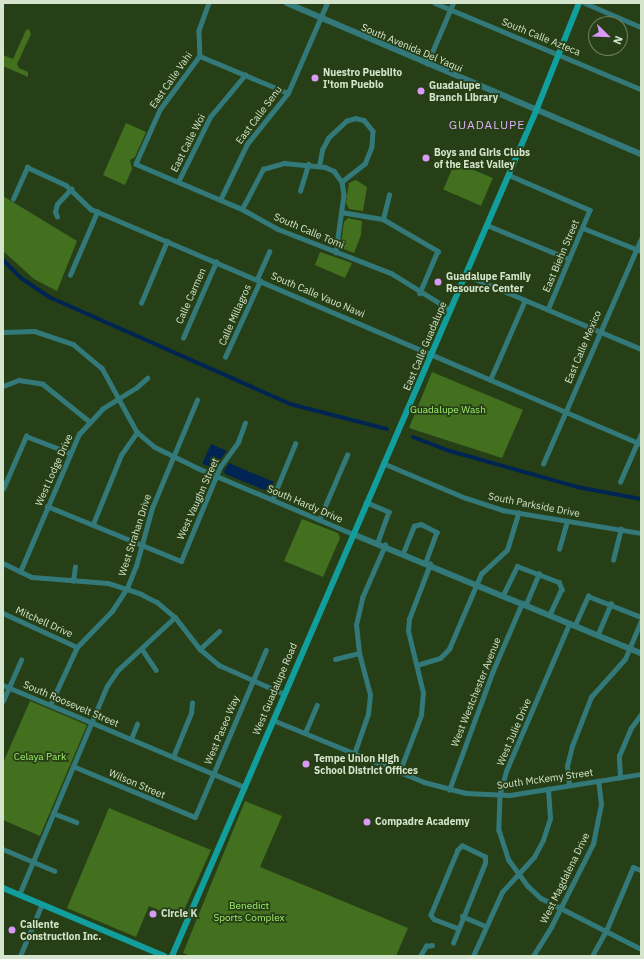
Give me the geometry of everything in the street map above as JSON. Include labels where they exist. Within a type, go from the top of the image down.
[{"type":"main road","name":"East Calle Guadalupe","points":[[397,433],[488,225],[579,3]]},
{"type":"main road","name":"West Guadalupe Road","points":[[172,956],[352,534],[397,433]]},
{"type":"main road","points":[[3,888],[164,956]]},
{"type":"street","name":"East Calle Vahi","points":[[136,164],[153,123],[168,97],[200,56],[199,31],[209,3]]},
{"type":"street","name":"South Avenida Del Yaqui","points":[[287,3],[536,111],[641,154]]},
{"type":"street","name":"East Calle Senu","points":[[220,200],[247,144],[288,93],[327,3]]},
{"type":"street","name":"South Calle Azteca","points":[[435,3],[641,89]]},
{"type":"street","points":[[428,64],[453,3]]},
{"type":"street","points":[[585,3],[641,27]]},
{"type":"street","points":[[200,56],[288,93]]},
{"type":"street","name":"East Calle Woi","points":[[178,182],[210,117],[245,75]]},
{"type":"street","points":[[319,166],[322,150],[332,134],[346,121],[355,118],[364,120],[373,131],[371,151],[359,171],[342,182]]},
{"type":"street","name":"South Calle Tomi","points":[[136,164],[242,209],[278,229],[391,273],[420,293],[451,310]]},
{"type":"street","points":[[242,209],[263,169],[276,164],[308,164],[334,171],[342,182],[341,212],[336,252]]},
{"type":"street","points":[[300,191],[308,164]]},
{"type":"street","name":"South Calle Vauo Nawi","points":[[14,199],[27,167],[61,181],[71,188],[80,201],[97,212],[639,443]]},
{"type":"street","name":"East Biehn Street","points":[[509,175],[590,210],[548,310]]},
{"type":"street","points":[[57,217],[55,212],[57,204],[71,188]]},
{"type":"street","points":[[383,219],[389,195]]},
{"type":"street","points":[[70,275],[97,212]]},
{"type":"street","points":[[341,212],[383,219],[438,251],[420,293]]},
{"type":"street","points":[[488,225],[569,259]]},
{"type":"street","points":[[583,228],[639,250]]},
{"type":"street","name":"East Calle Mexico","points":[[543,464],[599,331],[639,250],[641,239]]},
{"type":"street","points":[[141,303],[167,241]]},
{"type":"street","name":"Calle Millagros","points":[[225,357],[269,252]]},
{"type":"street","name":"Calle Carmen","points":[[183,338],[216,262]]},
{"type":"street","points":[[466,275],[641,349]]},
{"type":"street","points":[[490,380],[525,300]]},
{"type":"street","name":"South Hardy Drive","points":[[3,332],[34,331],[73,344],[102,368],[137,432],[155,447],[173,457],[352,534],[378,542],[641,653]]},
{"type":"street","name":"West Lodge Drive","points":[[20,572],[70,453],[88,421],[119,398],[136,388],[147,378]]},
{"type":"street","points":[[3,386],[19,380],[44,384],[88,421]]},
{"type":"street","name":"West Strahan Drive","points":[[50,705],[77,647],[112,611],[127,588],[142,545],[152,508],[197,400]]},
{"type":"street","name":"West Vaughn Street","points":[[142,545],[181,561],[216,476],[238,442],[245,423]]},
{"type":"street","points":[[92,524],[121,455],[137,432]]},
{"type":"street","points":[[620,482],[639,443],[641,434]]},
{"type":"street","points":[[3,489],[26,436],[70,453]]},
{"type":"street","points":[[272,500],[295,444]]},
{"type":"street","points":[[319,520],[347,455]]},
{"type":"street","name":"South Parkside Drive","points":[[384,463],[466,498],[518,513],[641,533]]},
{"type":"street","points":[[366,502],[389,512],[378,542]]},
{"type":"street","points":[[47,506],[142,545]]},
{"type":"street","points":[[417,665],[440,658],[449,649],[476,584],[485,569],[507,550],[518,513]]},
{"type":"street","points":[[560,549],[568,521]]},
{"type":"street","points":[[399,773],[421,715],[423,693],[410,637],[409,619],[437,532],[417,524],[403,553]]},
{"type":"street","points":[[613,560],[621,529]]},
{"type":"street","points":[[354,754],[368,714],[370,695],[356,637],[358,612],[385,545]]},
{"type":"street","points":[[3,563],[20,572],[47,580],[108,583],[127,588],[157,602],[175,617],[200,649],[230,671],[284,694]]},
{"type":"street","points":[[503,595],[516,566],[539,574],[561,585],[550,615]]},
{"type":"street","points":[[74,581],[75,567]]},
{"type":"street","name":"West Westchester Avenue","points":[[449,790],[490,679],[539,574]]},
{"type":"street","name":"West Julie Drive","points":[[517,873],[509,860],[499,830],[500,795],[507,770],[572,624],[588,596],[611,604]]},
{"type":"street","points":[[598,634],[611,604],[641,617]]},
{"type":"street","name":"Mitchell Drive","points":[[3,613],[77,647]]},
{"type":"street","points":[[19,895],[32,861],[107,686],[117,671],[175,617]]},
{"type":"street","points":[[569,785],[567,766],[572,746],[591,697],[625,658],[641,621]]},
{"type":"street","points":[[200,649],[220,631]]},
{"type":"street","points":[[142,648],[156,670]]},
{"type":"street","name":"West Paseo Way","points":[[195,818],[266,650]]},
{"type":"street","points":[[335,659],[359,653]]},
{"type":"street","points":[[3,701],[21,660]]},
{"type":"street","name":"South Roosevelt Street","points":[[3,686],[244,787]]},
{"type":"street","points":[[173,757],[191,713],[192,703]]},
{"type":"street","points":[[305,733],[317,705]]},
{"type":"street","points":[[620,778],[619,756],[631,728],[641,714]]},
{"type":"street","name":"South McKemy Street","points":[[273,720],[399,773],[449,790],[500,795],[641,774]]},
{"type":"street","points":[[131,739],[138,724]]},
{"type":"street","name":"Wilson Street","points":[[73,766],[195,818]]},
{"type":"street","name":"West Magdalena Drive","points":[[534,956],[561,909],[597,832],[601,804],[598,781]]},
{"type":"street","points":[[473,956],[485,926],[502,892],[517,873],[534,857],[548,828],[550,805],[548,789]]},
{"type":"street","points":[[53,812],[76,822]]},
{"type":"street","points":[[453,943],[457,928],[485,857],[462,846],[458,850],[431,915],[434,919],[457,928]]},
{"type":"street","points":[[3,849],[55,871]]},
{"type":"street","points":[[592,956],[606,931],[633,867],[641,870]]},
{"type":"street","points":[[517,873],[541,898],[641,949]]},
{"type":"street","points":[[20,956],[42,904]]},
{"type":"street","points":[[462,916],[485,926]]},
{"type":"street","points":[[420,956],[426,946],[432,945]]},
{"type":"green space","points":[[29,29],[31,34],[17,64],[19,68],[28,72],[28,77],[3,66],[3,55],[13,59],[26,30]]},
{"type":"green space","points":[[126,123],[146,132],[135,157],[130,160],[132,169],[125,185],[103,175]]},
{"type":"green space","points":[[455,162],[493,178],[481,206],[443,190]]},
{"type":"green space","points":[[356,180],[367,187],[363,211],[349,209],[346,203],[349,183]]},
{"type":"green space","points":[[3,196],[77,241],[57,291],[34,279],[3,251]]},
{"type":"green space","points":[[348,218],[362,221],[361,235],[354,253],[344,249],[341,244],[344,222]]},
{"type":"green space","points":[[320,252],[352,263],[345,278],[315,265]]},
{"type":"green space","name":"Guadalupe Wash","points":[[432,372],[523,410],[502,458],[409,428]]},
{"type":"green space","points":[[302,519],[338,533],[340,538],[323,577],[284,561]]},
{"type":"green space","name":"Celaya Park","points":[[30,701],[87,725],[40,836],[3,820],[3,763]]},
{"type":"green space","name":"Benedict Sports Complex","points":[[245,801],[282,816],[260,867],[408,928],[396,956],[190,956],[183,953]]},
{"type":"green space","points":[[109,808],[211,850],[180,919],[149,906],[136,937],[67,908]]},
{"type":"water","points":[[211,444],[227,451],[213,468],[202,464]]},
{"type":"water","points":[[229,463],[274,482],[271,490],[267,491],[225,474],[224,471]]},
{"type":"waterway","points":[[3,260],[21,278],[49,297],[290,404],[387,429]]},
{"type":"waterway","points":[[413,437],[450,451],[577,487],[641,499]]},
{"type":"place","name":"Nuestro Pueblito I'tom Pueblo","points":[[315,78]]},
{"type":"place","name":"Guadalupe Branch Library","points":[[421,91]]},
{"type":"place","name":"Boys and Girls Clubs of the East Valley","points":[[426,158]]},
{"type":"place","name":"Guadalupe Family Resource Center","points":[[438,282]]},
{"type":"place","name":"Tempe Union High School District Offices","points":[[306,764]]},
{"type":"place","name":"Compadre Academy","points":[[367,822]]},
{"type":"place","name":"Circle K","points":[[153,914]]},
{"type":"place","name":"Caliente Construction Inc.","points":[[12,930]]},
{"type":"district","name":"GUADALUPE","points":[[487,125]]}]
